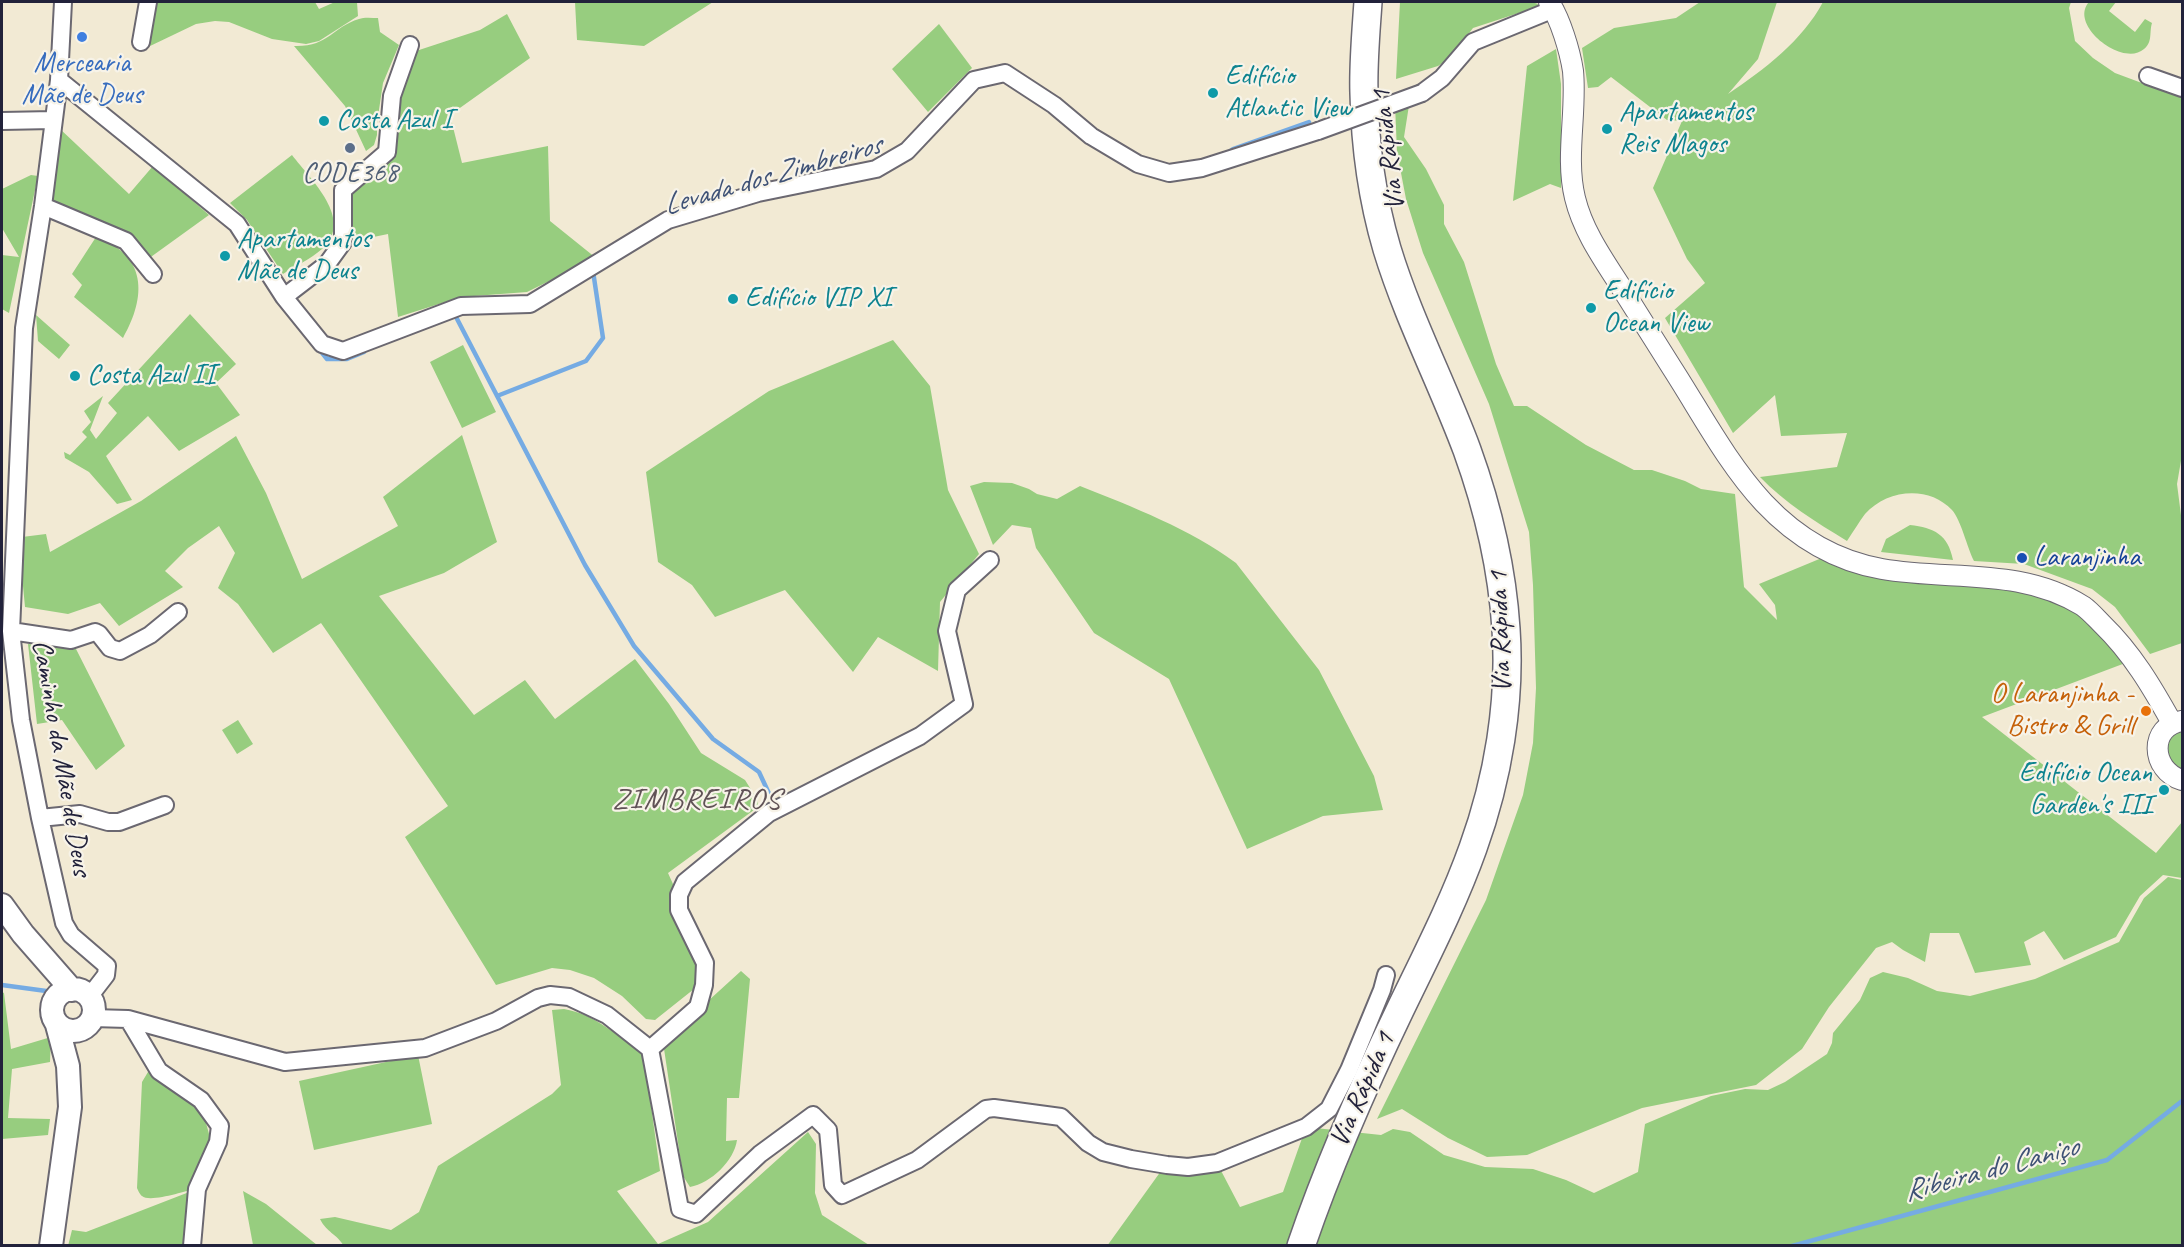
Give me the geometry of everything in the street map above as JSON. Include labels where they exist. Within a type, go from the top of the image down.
[{"type":"highway","name":"Via Rápida 1","points":[[1368,2],[1374,30]]},
{"type":"highway","name":"Via Rápida 1","points":[[1301,1245],[1323,1182],[1357,1123],[1474,846],[1492,785],[1499,751],[1506,675],[1506,631],[1502,590],[1497,552],[1486,508],[1467,451],[1398,283],[1378,214],[1372,184],[1365,123],[1364,81],[1374,30],[1383,2]]},
{"type":"highway","name":"Via Rápida 1","points":[[1321,1245],[1357,1123]]},
{"type":"main road","points":[[2,905],[74,1009],[68,1066],[70,1107],[51,1245]]},
{"type":"street","name":"Caminho da Mãe de Deus","points":[[63,2],[59,80],[24,328],[11,631],[21,720],[64,923],[71,935],[107,966],[106,975],[74,1009]]},
{"type":"street","points":[[141,42],[148,2]]},
{"type":"street","points":[[59,80],[237,224],[284,297],[322,344],[343,351],[461,306],[530,304],[668,220],[758,193],[876,169],[908,152],[974,80],[1005,73],[1054,105],[1090,136],[1138,164],[1169,173],[1202,168],[1318,131],[1422,93],[1442,78],[1473,42],[1552,5],[1573,71],[1574,195],[1588,234],[1743,479],[1783,522],[1806,539],[1831,553],[1881,569],[2012,579],[2051,590],[2085,607],[2120,641],[2177,722],[2163,733],[2158,744],[2159,760],[2164,771],[2182,780]]},
{"type":"street","points":[[284,297],[327,264],[343,242],[343,190],[387,152],[392,96],[410,45]]},
{"type":"street","points":[[2148,76],[2182,88]]},
{"type":"street","points":[[2,121],[53,120]]},
{"type":"street","points":[[43,206],[126,241],[153,274]]},
{"type":"street","points":[[650,1049],[698,1007],[704,985],[705,963],[679,910],[679,896],[685,882],[769,813],[920,736],[964,704],[947,631],[957,590],[990,560]]},
{"type":"street","points":[[11,631],[71,640],[95,632],[110,648],[120,651],[150,635],[178,612]]},
{"type":"street","points":[[40,818],[80,814],[108,822],[119,822],[165,805]]},
{"type":"street","points":[[74,1009],[129,1019],[285,1062],[425,1048],[496,1021],[550,994],[569,997],[607,1015],[650,1049],[681,1209],[696,1214],[760,1154],[813,1115],[828,1130],[833,1185],[842,1195],[918,1160],[986,1108],[1061,1117],[1088,1143],[1103,1152],[1167,1165],[1188,1167],[1217,1163],[1306,1127],[1329,1110],[1349,1070],[1386,975]]},
{"type":"street","points":[[129,1019],[159,1071],[201,1100],[220,1126],[218,1142],[197,1189],[192,1245]]},
{"type":"green space","points":[[155,2],[315,2],[319,9],[335,2],[357,2],[358,16],[319,41],[306,44],[272,39],[229,22],[215,21],[196,24],[148,47]]},
{"type":"green space","points":[[575,2],[713,2],[644,46],[577,40]]},
{"type":"green space","points":[[1400,2],[1532,2],[1538,4],[1537,7],[1473,28],[1451,57],[1438,66],[1396,79]]},
{"type":"green space","points":[[1700,2],[1777,2],[1758,59],[1728,94],[1782,53],[1804,29],[1823,2],[2071,2],[2069,8],[2075,41],[2093,58],[2115,73],[2182,98],[2182,455],[2177,484],[2182,523],[2182,643],[2150,654],[2115,607],[2092,589],[2024,564],[1974,561],[1955,514],[1943,502],[1932,497],[1908,493],[1885,499],[1865,514],[1847,541],[1790,504],[1760,477],[1837,467],[1847,433],[1781,436],[1775,395],[1733,433],[1665,318],[1705,283],[1687,259],[1653,188],[1682,121],[1667,120],[1611,77],[1598,87],[1588,88],[1582,48],[1614,28],[1676,18]]},
{"type":"green space","points":[[2089,2],[2116,2],[2109,11],[2135,32],[2145,19],[2152,23],[2147,46],[2135,53],[2124,53],[2112,49],[2101,41],[2086,22],[2084,11]]},
{"type":"green space","points":[[507,14],[530,58],[450,115],[462,163],[548,146],[550,221],[596,258],[527,292],[461,297],[398,317],[388,234],[349,242],[352,193],[395,157],[399,97],[416,51],[480,30]]},
{"type":"green space","points":[[378,18],[380,32],[399,45],[383,83],[374,145],[366,151],[345,106],[294,46],[323,40],[350,22],[359,19]]},
{"type":"green space","points":[[939,24],[972,68],[928,112],[892,69]]},
{"type":"green space","points":[[1556,49],[1561,84],[1561,188],[1550,184],[1513,201],[1527,66]]},
{"type":"green space","points":[[1410,99],[1404,137],[1426,169],[1444,205],[1444,224],[1464,262],[1496,364],[1514,406],[1527,406],[1586,445],[1634,470],[1652,470],[1701,489],[1735,494],[1744,587],[1777,620],[1775,605],[1759,584],[1829,555],[2062,597],[2136,659],[1982,717],[2156,853],[2182,822],[2182,878],[2163,875],[2140,896],[2116,937],[2064,960],[2044,931],[2024,942],[2031,965],[1975,973],[1959,933],[1930,933],[1925,962],[1892,942],[1876,948],[1829,1007],[1802,1049],[1756,1085],[1642,1108],[1527,1155],[1487,1157],[1448,1138],[1402,1109],[1377,1119],[1486,900],[1523,795],[1533,743],[1536,688],[1529,532],[1489,404],[1423,253],[1406,199],[1397,152],[1395,104]]},
{"type":"green space","points":[[59,128],[129,194],[153,166],[209,215],[148,259],[130,233],[49,202]]},
{"type":"green space","points":[[292,155],[319,188],[332,213],[334,226],[331,238],[322,249],[283,274],[247,220],[230,203]]},
{"type":"green space","points":[[31,175],[38,176],[9,313],[2,309],[2,255],[19,257],[2,228],[2,189]]},
{"type":"green space","points":[[96,237],[125,254],[138,278],[136,307],[123,338],[74,297],[82,285],[72,274]]},
{"type":"green space","points":[[190,314],[236,364],[216,383],[240,415],[179,451],[148,416],[106,456],[132,500],[117,504],[89,472],[65,458],[64,452],[70,455],[87,437],[82,432],[91,422],[84,411],[103,396],[90,430],[96,439],[117,413],[108,403]]},
{"type":"green space","points":[[36,315],[70,345],[59,359],[38,341]]},
{"type":"green space","points":[[893,340],[930,386],[948,490],[979,554],[940,602],[938,671],[878,637],[853,672],[785,590],[715,617],[692,585],[658,562],[646,472],[769,391]]},
{"type":"green space","points":[[463,345],[496,412],[462,428],[430,362]]},
{"type":"green space","points":[[462,435],[497,542],[444,573],[379,596],[474,715],[525,680],[555,719],[635,659],[669,704],[701,753],[745,780],[757,799],[758,807],[668,873],[700,944],[701,979],[694,989],[655,1020],[646,1019],[622,996],[594,978],[570,970],[552,968],[496,985],[405,837],[448,806],[321,623],[273,653],[238,604],[218,588],[235,553],[219,526],[188,548],[165,571],[183,587],[119,626],[100,603],[68,614],[25,607],[21,565],[22,537],[46,534],[50,552],[141,501],[236,436],[266,493],[302,579],[398,526],[383,497]]},
{"type":"green space","points":[[984,482],[1012,483],[1037,494],[1057,499],[1080,486],[1180,529],[1236,563],[1319,670],[1374,776],[1383,810],[1323,816],[1247,849],[1169,679],[1094,633],[1036,548],[1031,528],[1012,525],[993,545],[970,486]]},
{"type":"green space","points":[[1910,525],[1926,528],[1944,538],[1953,560],[1881,552],[1886,539]]},
{"type":"green space","points":[[28,644],[64,648],[74,645],[125,746],[96,770],[62,720],[37,724]]},
{"type":"green space","points":[[238,720],[253,744],[237,754],[222,730]]},
{"type":"green space","points":[[2182,728],[2182,773],[2172,768],[2166,745],[2169,737]]},
{"type":"green space","points":[[2168,877],[2182,880],[2182,1245],[1107,1246],[1161,1171],[1217,1163],[1240,1207],[1283,1192],[1306,1127],[1381,1135],[1393,1129],[1410,1132],[1444,1155],[1485,1167],[1533,1169],[1566,1180],[1594,1193],[1638,1172],[1645,1124],[1711,1096],[1745,1089],[1768,1090],[1785,1082],[1827,1054],[1833,1033],[1860,1000],[1870,978],[1883,972],[1908,978],[1937,991],[1970,996],[2035,979],[2119,942],[2144,898]]},
{"type":"green space","points":[[741,971],[750,979],[739,1098],[727,1098],[726,1141],[737,1140],[731,1156],[720,1170],[706,1181],[690,1187],[683,1176],[663,1042]]},
{"type":"green space","points":[[2,992],[4,993],[11,1049],[51,1037],[50,1062],[12,1069],[8,1118],[50,1119],[48,1135],[2,1139]]},
{"type":"green space","points":[[564,1009],[596,1021],[644,1055],[660,1171],[617,1191],[658,1244],[708,1222],[808,1132],[816,1144],[815,1193],[822,1215],[869,1245],[344,1246],[320,1219],[335,1217],[391,1230],[419,1212],[438,1166],[552,1094],[561,1085],[552,1010]]},
{"type":"green space","points":[[418,1055],[432,1124],[314,1150],[299,1081]]},
{"type":"green space","points":[[154,1071],[201,1105],[211,1141],[195,1189],[168,1196],[146,1198],[137,1188],[142,1082],[148,1072]]},
{"type":"green space","points":[[197,1189],[192,1245],[68,1246],[72,1230],[86,1232]]},
{"type":"green space","points":[[243,1191],[266,1204],[317,1245],[253,1245]]},
{"type":"waterway","name":"Levada dos Zimbreiros","points":[[1228,153],[1233,149],[1309,122]]},
{"type":"waterway","name":"Levada dos Zimbreiros","points":[[497,396],[586,361],[603,338],[593,271]]},
{"type":"waterway","name":"Levada dos Zimbreiros","points":[[455,315],[585,565],[634,646],[713,739],[759,772],[772,800]]},
{"type":"waterway","name":"Levada dos Zimbreiros","points":[[319,349],[327,359],[347,359],[364,352]]},
{"type":"waterway","name":"Levada dos Zimbreiros","points":[[2,985],[61,993]]},
{"type":"waterway","name":"Ribeira do Caniço","points":[[1792,1246],[2107,1160],[2182,1101]]},
{"type":"place","name":"Mercearia Mãe de Deus","points":[[82,37]]},
{"type":"place","name":"Edifício Atlantic View","points":[[1213,93]]},
{"type":"place","name":"Costa Azul I","points":[[324,121]]},
{"type":"place","name":"Apartamentos Reis Magos","points":[[1607,129]]},
{"type":"place","name":"CODE368","points":[[350,148]]},
{"type":"place","name":"Apartamentos Mãe de Deus","points":[[225,256]]},
{"type":"place","name":"Edifício VIP XI","points":[[733,299]]},
{"type":"place","name":"Edifício Ocean View","points":[[1591,308]]},
{"type":"place","name":"Costa Azul II","points":[[75,376]]},
{"type":"place","name":"Laranjinha","points":[[2022,558]]},
{"type":"place","name":"O Laranjinha - Bistro & Grill","points":[[2146,711]]},
{"type":"place","name":"Edifício Ocean Garden's III","points":[[2164,790]]},
{"type":"district","name":"ZIMBREIROS","points":[[697,800]]}]
